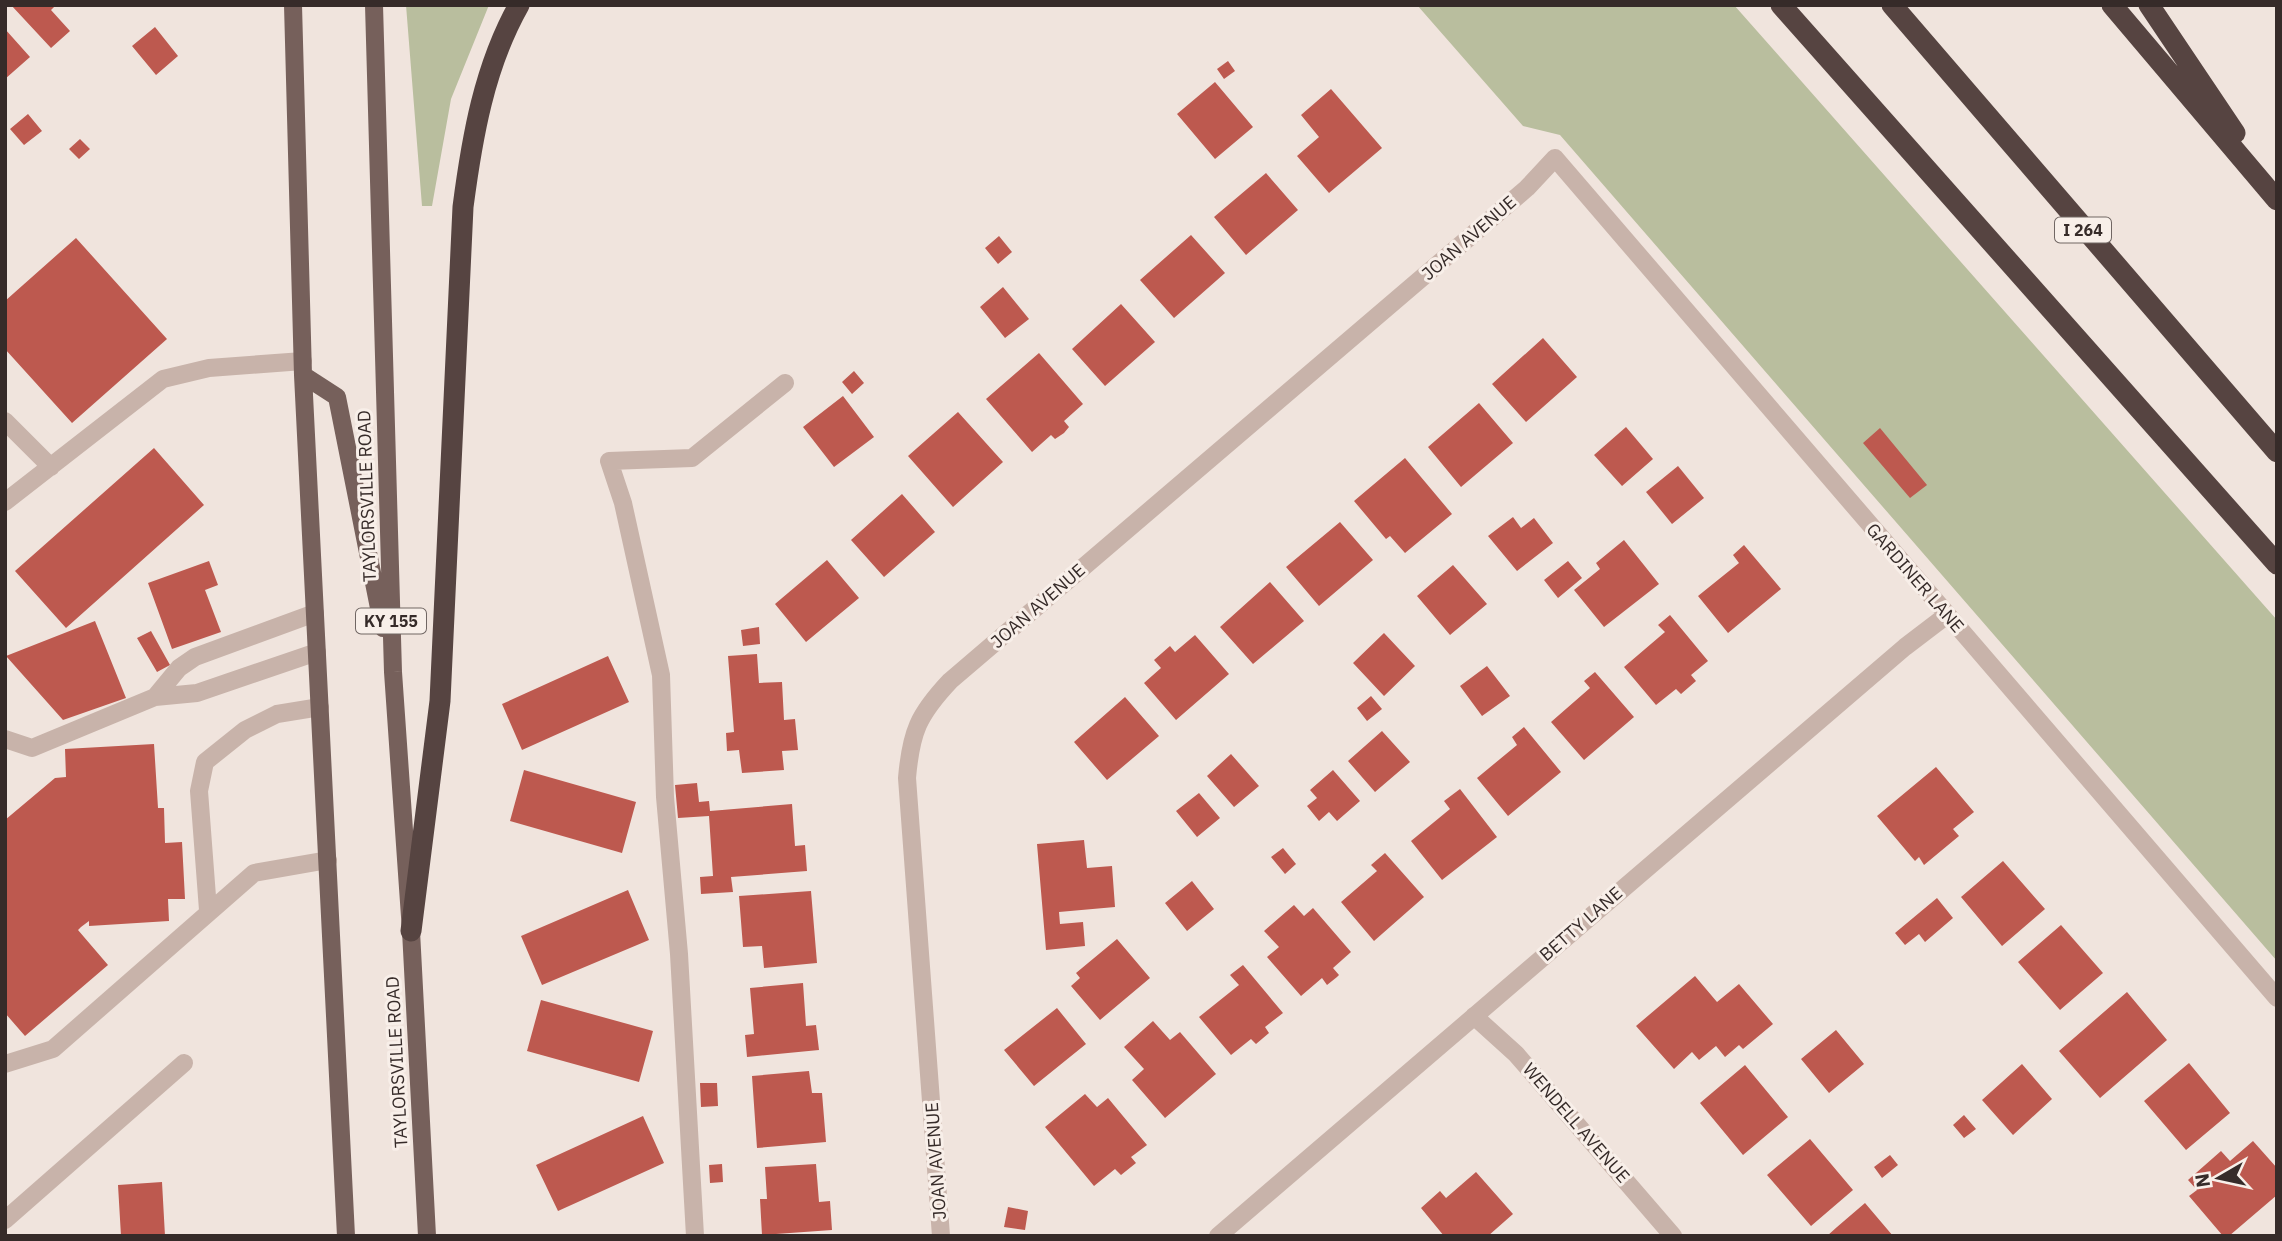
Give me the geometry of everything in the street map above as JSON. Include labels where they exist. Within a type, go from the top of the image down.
[{"type":"highway","points":[[411,931],[440,701],[463,207],[471,146],[483,93],[498,49],[519,5]]},
{"type":"highway","points":[[1781,5],[2277,564]]},
{"type":"highway","name":"I 264","points":[[1892,5],[2277,452]]},
{"type":"highway","points":[[2112,5],[2277,198]]},
{"type":"highway","points":[[2149,5],[2277,198]]},
{"type":"main road","points":[[293,5],[303,368],[346,1236]]},
{"type":"main road","name":"TAYLORSVILLE ROAD","points":[[374,5],[393,672],[411,931],[427,1236]]},
{"type":"main road","points":[[303,368],[337,397],[346,453],[393,672]]},
{"type":"street","name":"GARDINER LANE","points":[[1555,158],[2277,998]]},
{"type":"street","name":"JOAN AVENUE","points":[[941,1236],[907,778],[910,744],[922,714],[950,681],[1527,188],[1555,158]]},
{"type":"street","points":[[5,502],[163,379],[209,368],[303,368]]},
{"type":"street","points":[[695,1236],[679,954],[665,797],[661,675],[623,503],[609,461],[692,458],[785,383]]},
{"type":"street","points":[[5,421],[51,467]]},
{"type":"street","points":[[155,697],[179,668],[195,657],[315,613]]},
{"type":"street","name":"BETTY LANE","points":[[1217,1236],[1905,647],[1947,615]]},
{"type":"street","points":[[5,738],[32,748],[155,697],[197,694],[317,652]]},
{"type":"street","points":[[208,910],[199,791],[205,762],[245,730],[277,714],[320,707]]},
{"type":"street","points":[[5,1065],[53,1049],[208,910],[254,873],[328,860]]},
{"type":"street","name":"WENDELL AVENUE","points":[[1474,1016],[1516,1054],[1673,1236]]},
{"type":"street","points":[[5,1220],[184,1063]]},
{"type":"green space","points":[[406,5],[489,5],[451,99],[432,206],[422,206]]},
{"type":"green space","points":[[1417,5],[1734,5],[2277,620],[2277,961],[1560,135],[1523,126]]},
{"type":"building","points":[[11,5],[56,5],[51,10],[70,31],[51,48]]},
{"type":"building","points":[[155,27],[178,56],[156,75],[132,46]]},
{"type":"building","points":[[5,29],[30,57],[5,79]]},
{"type":"building","points":[[1228,61],[1235,71],[1224,79],[1217,69]]},
{"type":"building","points":[[1215,82],[1253,127],[1215,159],[1177,114]]},
{"type":"building","points":[[1331,89],[1382,148],[1329,193],[1297,156],[1319,137],[1301,115]]},
{"type":"building","points":[[28,114],[42,131],[24,145],[10,129]]},
{"type":"building","points":[[80,139],[90,149],[79,159],[69,149]]},
{"type":"building","points":[[1266,173],[1298,210],[1246,255],[1214,217]]},
{"type":"building","points":[[1191,235],[1225,273],[1174,318],[1140,280]]},
{"type":"building","points":[[999,236],[1012,252],[998,264],[985,248]]},
{"type":"building","points":[[76,238],[167,339],[72,423],[5,349],[5,301]]},
{"type":"building","points":[[1003,287],[1029,319],[1005,338],[980,307]]},
{"type":"building","points":[[1121,304],[1155,342],[1105,386],[1072,349]]},
{"type":"building","points":[[1543,338],[1577,377],[1526,422],[1492,384]]},
{"type":"building","points":[[1039,353],[1083,404],[1064,421],[1069,427],[1064,433],[1055,439],[1051,435],[1032,452],[986,399]]},
{"type":"building","points":[[854,371],[864,383],[852,394],[842,382]]},
{"type":"building","points":[[843,396],[874,437],[834,467],[803,427]]},
{"type":"building","points":[[1479,403],[1513,443],[1461,487],[1428,447]]},
{"type":"building","points":[[958,412],[1003,462],[953,507],[908,456]]},
{"type":"building","points":[[1626,427],[1653,459],[1622,486],[1594,455]]},
{"type":"building","points":[[1880,428],[1927,485],[1910,498],[1863,443]]},
{"type":"building","points":[[154,448],[204,505],[66,628],[15,571]]},
{"type":"building","points":[[1405,458],[1452,514],[1405,553],[1390,536],[1386,539],[1354,501]]},
{"type":"building","points":[[1678,466],[1704,498],[1672,524],[1646,492]]},
{"type":"building","points":[[902,494],[935,532],[884,577],[851,540]]},
{"type":"building","points":[[1513,517],[1521,528],[1534,518],[1553,543],[1517,571],[1488,536]]},
{"type":"building","points":[[1340,522],[1373,560],[1319,606],[1286,567]]},
{"type":"building","points":[[1624,540],[1659,584],[1604,627],[1574,590],[1600,569],[1596,563]]},
{"type":"building","points":[[1744,545],[1781,589],[1728,633],[1698,596],[1739,563],[1733,555]]},
{"type":"building","points":[[827,560],[859,598],[806,642],[775,604]]},
{"type":"building","points":[[209,561],[218,585],[205,590],[221,632],[172,649],[148,583]]},
{"type":"building","points":[[1568,561],[1582,578],[1558,598],[1544,580]]},
{"type":"building","points":[[1453,565],[1487,604],[1450,635],[1417,596]]},
{"type":"building","points":[[1270,582],[1304,621],[1253,664],[1220,627]]},
{"type":"building","points":[[1670,615],[1708,661],[1691,675],[1696,681],[1681,694],[1676,689],[1656,705],[1624,667],[1665,632],[1658,625]]},
{"type":"building","points":[[95,621],[126,698],[63,720],[6,656]]},
{"type":"building","points":[[759,627],[760,644],[743,646],[741,630]]},
{"type":"building","points":[[151,631],[170,665],[157,672],[137,638]]},
{"type":"building","points":[[1384,633],[1415,666],[1384,696],[1353,663]]},
{"type":"building","points":[[1195,635],[1229,674],[1176,720],[1144,683],[1161,668],[1154,660],[1170,646],[1175,652]]},
{"type":"building","points":[[757,654],[759,683],[782,682],[784,720],[795,719],[798,750],[782,751],[784,770],[742,773],[739,750],[727,751],[726,733],[734,732],[728,656]]},
{"type":"building","points":[[608,656],[629,702],[522,750],[502,704]]},
{"type":"building","points":[[1487,666],[1510,696],[1482,716],[1460,686]]},
{"type":"building","points":[[1595,672],[1634,717],[1584,760],[1551,722],[1590,688],[1584,681]]},
{"type":"building","points":[[1371,696],[1382,709],[1367,721],[1357,708]]},
{"type":"building","points":[[1125,697],[1159,736],[1107,780],[1074,742]]},
{"type":"building","points":[[1524,727],[1561,772],[1508,816],[1477,778],[1517,745],[1512,737]]},
{"type":"building","points":[[1382,731],[1410,762],[1375,792],[1348,761]]},
{"type":"building","points":[[154,744],[158,808],[164,808],[165,843],[182,842],[185,899],[168,899],[169,921],[89,926],[89,921],[81,927],[78,930],[108,965],[25,1036],[5,1013],[5,820],[55,778],[66,777],[65,749]]},
{"type":"building","points":[[1231,754],[1259,786],[1234,807],[1207,776]]},
{"type":"building","points":[[1936,767],[1974,812],[1953,829],[1959,836],[1924,865],[1919,857],[1915,861],[1877,816]]},
{"type":"building","points":[[524,770],[636,802],[622,853],[510,821]]},
{"type":"building","points":[[1333,770],[1360,801],[1337,821],[1329,812],[1319,821],[1307,806],[1317,798],[1310,790]]},
{"type":"building","points":[[697,783],[699,802],[709,801],[710,811],[792,804],[795,846],[805,845],[807,871],[731,877],[733,892],[701,894],[700,877],[713,876],[709,816],[678,818],[675,785]]},
{"type":"building","points":[[1460,789],[1497,837],[1442,880],[1411,841],[1450,809],[1444,801]]},
{"type":"building","points":[[1199,793],[1220,818],[1197,837],[1176,811]]},
{"type":"building","points":[[1084,840],[1087,868],[1112,866],[1115,907],[1059,912],[1060,924],[1083,922],[1085,946],[1046,950],[1037,844]]},
{"type":"building","points":[[1283,848],[1296,864],[1285,874],[1271,857]]},
{"type":"building","points":[[1385,853],[1424,897],[1374,941],[1341,902],[1377,871],[1371,865]]},
{"type":"building","points":[[2003,861],[2045,909],[2002,946],[1961,897]]},
{"type":"building","points":[[1192,881],[1214,909],[1187,931],[1165,903]]},
{"type":"building","points":[[628,890],[649,940],[542,985],[521,936]]},
{"type":"building","points":[[811,891],[817,963],[764,968],[762,946],[743,947],[739,896]]},
{"type":"building","points":[[1937,898],[1953,918],[1925,942],[1919,934],[1905,945],[1895,933]]},
{"type":"building","points":[[1294,905],[1304,916],[1313,908],[1351,952],[1333,968],[1339,975],[1337,977],[1327,985],[1322,978],[1301,996],[1267,957],[1279,947],[1264,931]]},
{"type":"building","points":[[2061,925],[2103,973],[2060,1010],[2018,962]]},
{"type":"building","points":[[1117,939],[1150,978],[1100,1020],[1071,986],[1080,978],[1076,973]]},
{"type":"building","points":[[1243,965],[1283,1013],[1265,1027],[1269,1033],[1256,1044],[1251,1039],[1231,1055],[1199,1017],[1239,985],[1230,975]]},
{"type":"building","points":[[1695,976],[1717,1002],[1739,984],[1773,1024],[1743,1049],[1739,1045],[1725,1057],[1716,1046],[1699,1060],[1692,1052],[1674,1069],[1636,1026]]},
{"type":"building","points":[[803,983],[806,1026],[816,1025],[819,1050],[747,1057],[745,1035],[754,1034],[750,988]]},
{"type":"building","points":[[2127,992],[2167,1040],[2100,1098],[2059,1051]]},
{"type":"building","points":[[541,1000],[653,1031],[639,1082],[527,1051]]},
{"type":"building","points":[[1057,1008],[1086,1044],[1034,1086],[1004,1050]]},
{"type":"building","points":[[1153,1021],[1170,1040],[1180,1032],[1216,1074],[1165,1118],[1132,1080],[1144,1069],[1124,1047]]},
{"type":"building","points":[[1836,1030],[1864,1064],[1829,1093],[1801,1059]]},
{"type":"building","points":[[2189,1063],[2230,1113],[2186,1150],[2144,1101]]},
{"type":"building","points":[[2022,1064],[2052,1099],[2013,1135],[1982,1100]]},
{"type":"building","points":[[1745,1065],[1788,1117],[1743,1155],[1700,1103]]},
{"type":"building","points":[[809,1071],[812,1093],[822,1093],[826,1142],[757,1148],[752,1076]]},
{"type":"building","points":[[700,1083],[717,1083],[718,1106],[701,1107]]},
{"type":"building","points":[[1085,1094],[1097,1107],[1108,1098],[1147,1145],[1131,1157],[1136,1163],[1121,1175],[1115,1169],[1094,1186],[1045,1127]]},
{"type":"building","points":[[1964,1115],[1976,1129],[1964,1138],[1953,1125]]},
{"type":"building","points":[[643,1116],[664,1163],[558,1211],[536,1165]]},
{"type":"building","points":[[1810,1139],[1853,1190],[1811,1226],[1767,1175]]},
{"type":"building","points":[[2253,1141],[2277,1168],[2277,1195],[2229,1236],[2223,1236],[2189,1196],[2197,1190],[2188,1180],[2221,1151],[2230,1161]]},
{"type":"building","points":[[1890,1155],[1898,1165],[1882,1178],[1874,1167]]},
{"type":"building","points":[[722,1164],[723,1182],[710,1183],[709,1165]]},
{"type":"building","points":[[816,1164],[819,1202],[830,1201],[832,1230],[762,1235],[760,1199],[767,1199],[765,1167]]},
{"type":"building","points":[[1476,1172],[1513,1214],[1488,1236],[1444,1236],[1421,1208],[1440,1191],[1446,1198]]},
{"type":"building","points":[[162,1182],[165,1236],[121,1236],[118,1185]]},
{"type":"building","points":[[1865,1203],[1893,1236],[1827,1236],[1837,1227]]},
{"type":"building","points":[[1008,1207],[1028,1211],[1025,1230],[1004,1227]]}]
